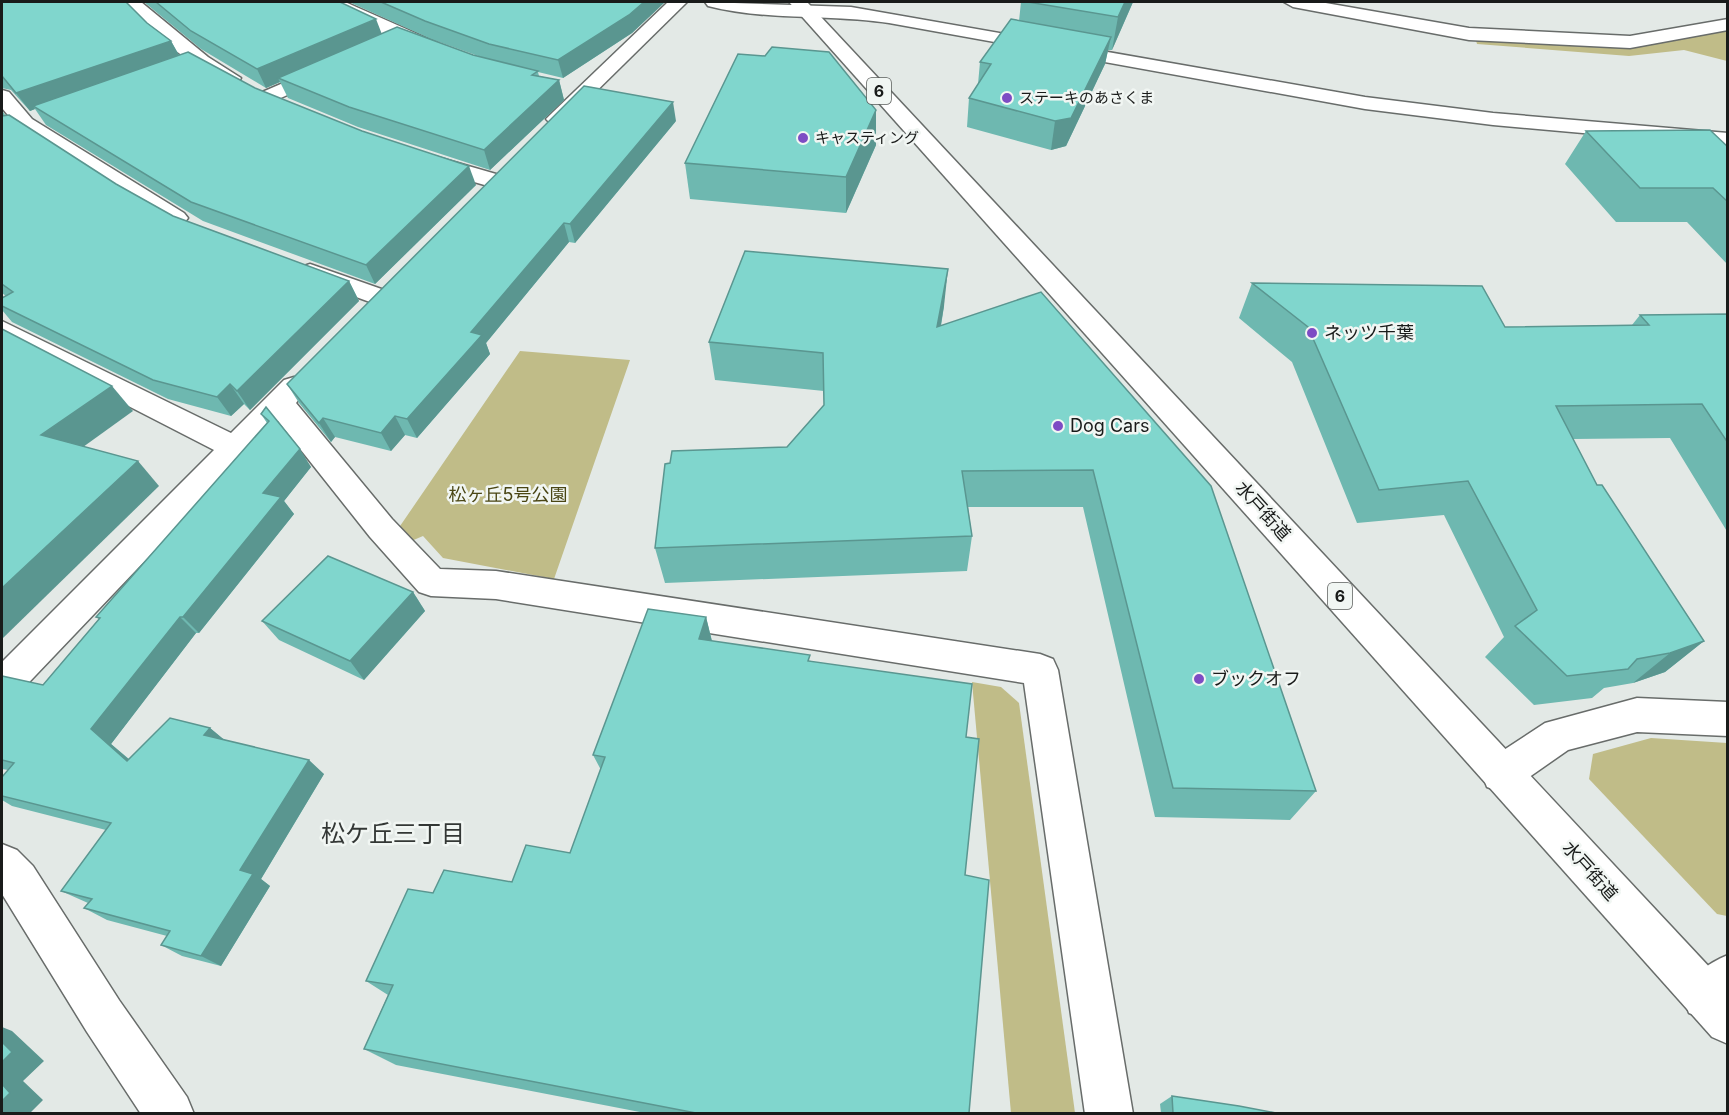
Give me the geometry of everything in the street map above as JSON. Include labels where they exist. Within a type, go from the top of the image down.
[{"type":"main road","points":[[130,2],[201,62],[287,106]]},
{"type":"main road","points":[[332,2],[404,37],[449,54]]},
{"type":"main road","points":[[536,141],[678,2]]},
{"type":"main road","points":[[714,2],[743,9],[802,6],[889,18],[1365,103],[1493,119],[1728,140]]},
{"type":"main road","points":[[1293,2],[1441,29],[1492,35],[1630,42],[1728,24]]},
{"type":"main road","name":"水戸街道","points":[[802,6],[1502,774],[1720,998]]},
{"type":"main road","points":[[382,46],[404,37]]},
{"type":"main road","points":[[179,69],[201,62]]},
{"type":"main road","points":[[267,97],[340,65]]},
{"type":"main road","points":[[558,88],[585,92]]},
{"type":"main road","points":[[2,96],[138,196],[194,228]]},
{"type":"main road","points":[[2,131],[36,119]]},
{"type":"main road","points":[[406,155],[495,182]]},
{"type":"main road","points":[[291,265],[381,298]]},
{"type":"main road","points":[[2,330],[233,447]]},
{"type":"main road","points":[[2,686],[310,370]]},
{"type":"main road","points":[[279,402],[381,528],[431,582],[496,585],[1040,670],[1109,1113]]},
{"type":"main road","points":[[1502,774],[1558,735],[1637,715],[1728,719]]},
{"type":"main road","points":[[2,864],[18,881],[103,1016],[170,1113]]},
{"type":"green space","points":[[1727,30],[1727,61],[1684,50],[1629,56],[1477,44],[1475,37],[1634,47]]},
{"type":"green space","name":"松ヶ丘5号公園","points":[[520,351],[630,360],[554,579],[443,558],[423,536],[409,542],[398,529]]},
{"type":"green space","points":[[972,682],[1001,687],[1019,703],[1075,1113],[1011,1113]]},
{"type":"green space","points":[[1651,738],[1727,743],[1727,916],[1717,914],[1589,779],[1593,754]]},
{"type":"building","points":[[2,2],[126,2],[147,23],[171,41],[16,93],[2,76]]},
{"type":"building","points":[[156,2],[340,2],[376,19],[257,69],[191,31]]},
{"type":"building","points":[[381,2],[644,2],[629,15],[558,60],[489,44]]},
{"type":"building","points":[[1028,2],[1125,2],[1118,17]]},
{"type":"building","points":[[1011,19],[1111,37],[1071,118],[1055,121],[969,98],[991,64],[980,62]]},
{"type":"building","points":[[397,27],[473,55],[538,71],[532,75],[559,80],[484,150],[349,107],[278,78]]},
{"type":"building","points":[[772,47],[829,52],[876,110],[846,177],[685,163],[738,54],[765,56]]},
{"type":"building","points":[[188,52],[255,88],[362,131],[469,166],[366,265],[191,202],[33,106]]},
{"type":"building","points":[[584,86],[673,102],[570,224],[564,223],[471,332],[482,335],[407,419],[395,416],[381,433],[323,418],[319,423],[287,384]]},
{"type":"building","points":[[9,115],[116,184],[173,216],[349,281],[237,391],[230,384],[217,397],[153,380],[2,306],[2,298],[13,292],[2,284],[2,116]]},
{"type":"building","points":[[1710,130],[1728,147],[1728,202],[1713,188],[1640,188],[1586,131]]},
{"type":"building","points":[[745,251],[948,269],[937,327],[1041,292],[1211,486],[1316,791],[1173,788],[1093,470],[962,471],[972,536],[655,548],[665,464],[670,463],[672,451],[787,447],[824,405],[823,353],[709,342]]},
{"type":"building","points":[[1252,283],[1482,286],[1505,327],[1649,325],[1640,315],[1728,314],[1728,443],[1702,404],[1556,406],[1597,485],[1602,485],[1704,641],[1670,653],[1637,659],[1628,669],[1567,676],[1515,626],[1537,610],[1468,481],[1379,490],[1308,327]]},
{"type":"building","points":[[2,329],[112,386],[41,435],[138,461],[2,588]]},
{"type":"building","points":[[266,407],[300,449],[263,493],[281,497],[183,617],[180,617],[91,729],[127,761],[170,718],[210,728],[204,735],[309,760],[240,870],[253,874],[201,956],[161,945],[170,931],[84,908],[92,899],[61,891],[111,823],[2,796],[2,777],[14,763],[2,760],[2,676],[43,685],[100,618],[96,617],[269,421],[261,414]]},
{"type":"building","points":[[328,556],[413,592],[350,661],[262,621]]},
{"type":"building","points":[[648,609],[706,617],[699,639],[810,655],[808,661],[972,684],[966,737],[979,739],[965,875],[989,880],[969,1113],[696,1113],[364,1049],[393,985],[366,981],[408,889],[433,893],[444,870],[512,882],[526,845],[570,853],[605,757],[593,755]]},
{"type":"building","points":[[2,1042],[12,1052],[2,1062]]},
{"type":"building","points":[[2,1084],[10,1093],[2,1101]]},
{"type":"building","points":[[1172,1096],[1239,1106],[1276,1113],[1173,1113]]},
{"type":"place","name":"ステーキのあさくま","points":[[1007,98]]},
{"type":"place","name":"キャスティング","points":[[803,138]]},
{"type":"place","name":"ネッツ千葉","points":[[1312,333]]},
{"type":"place","name":"Dog Cars","points":[[1058,426]]},
{"type":"place","name":"ブックオフ","points":[[1199,679]]},
{"type":"district","name":"松ケ丘三丁目","points":[[393,834]]}]
